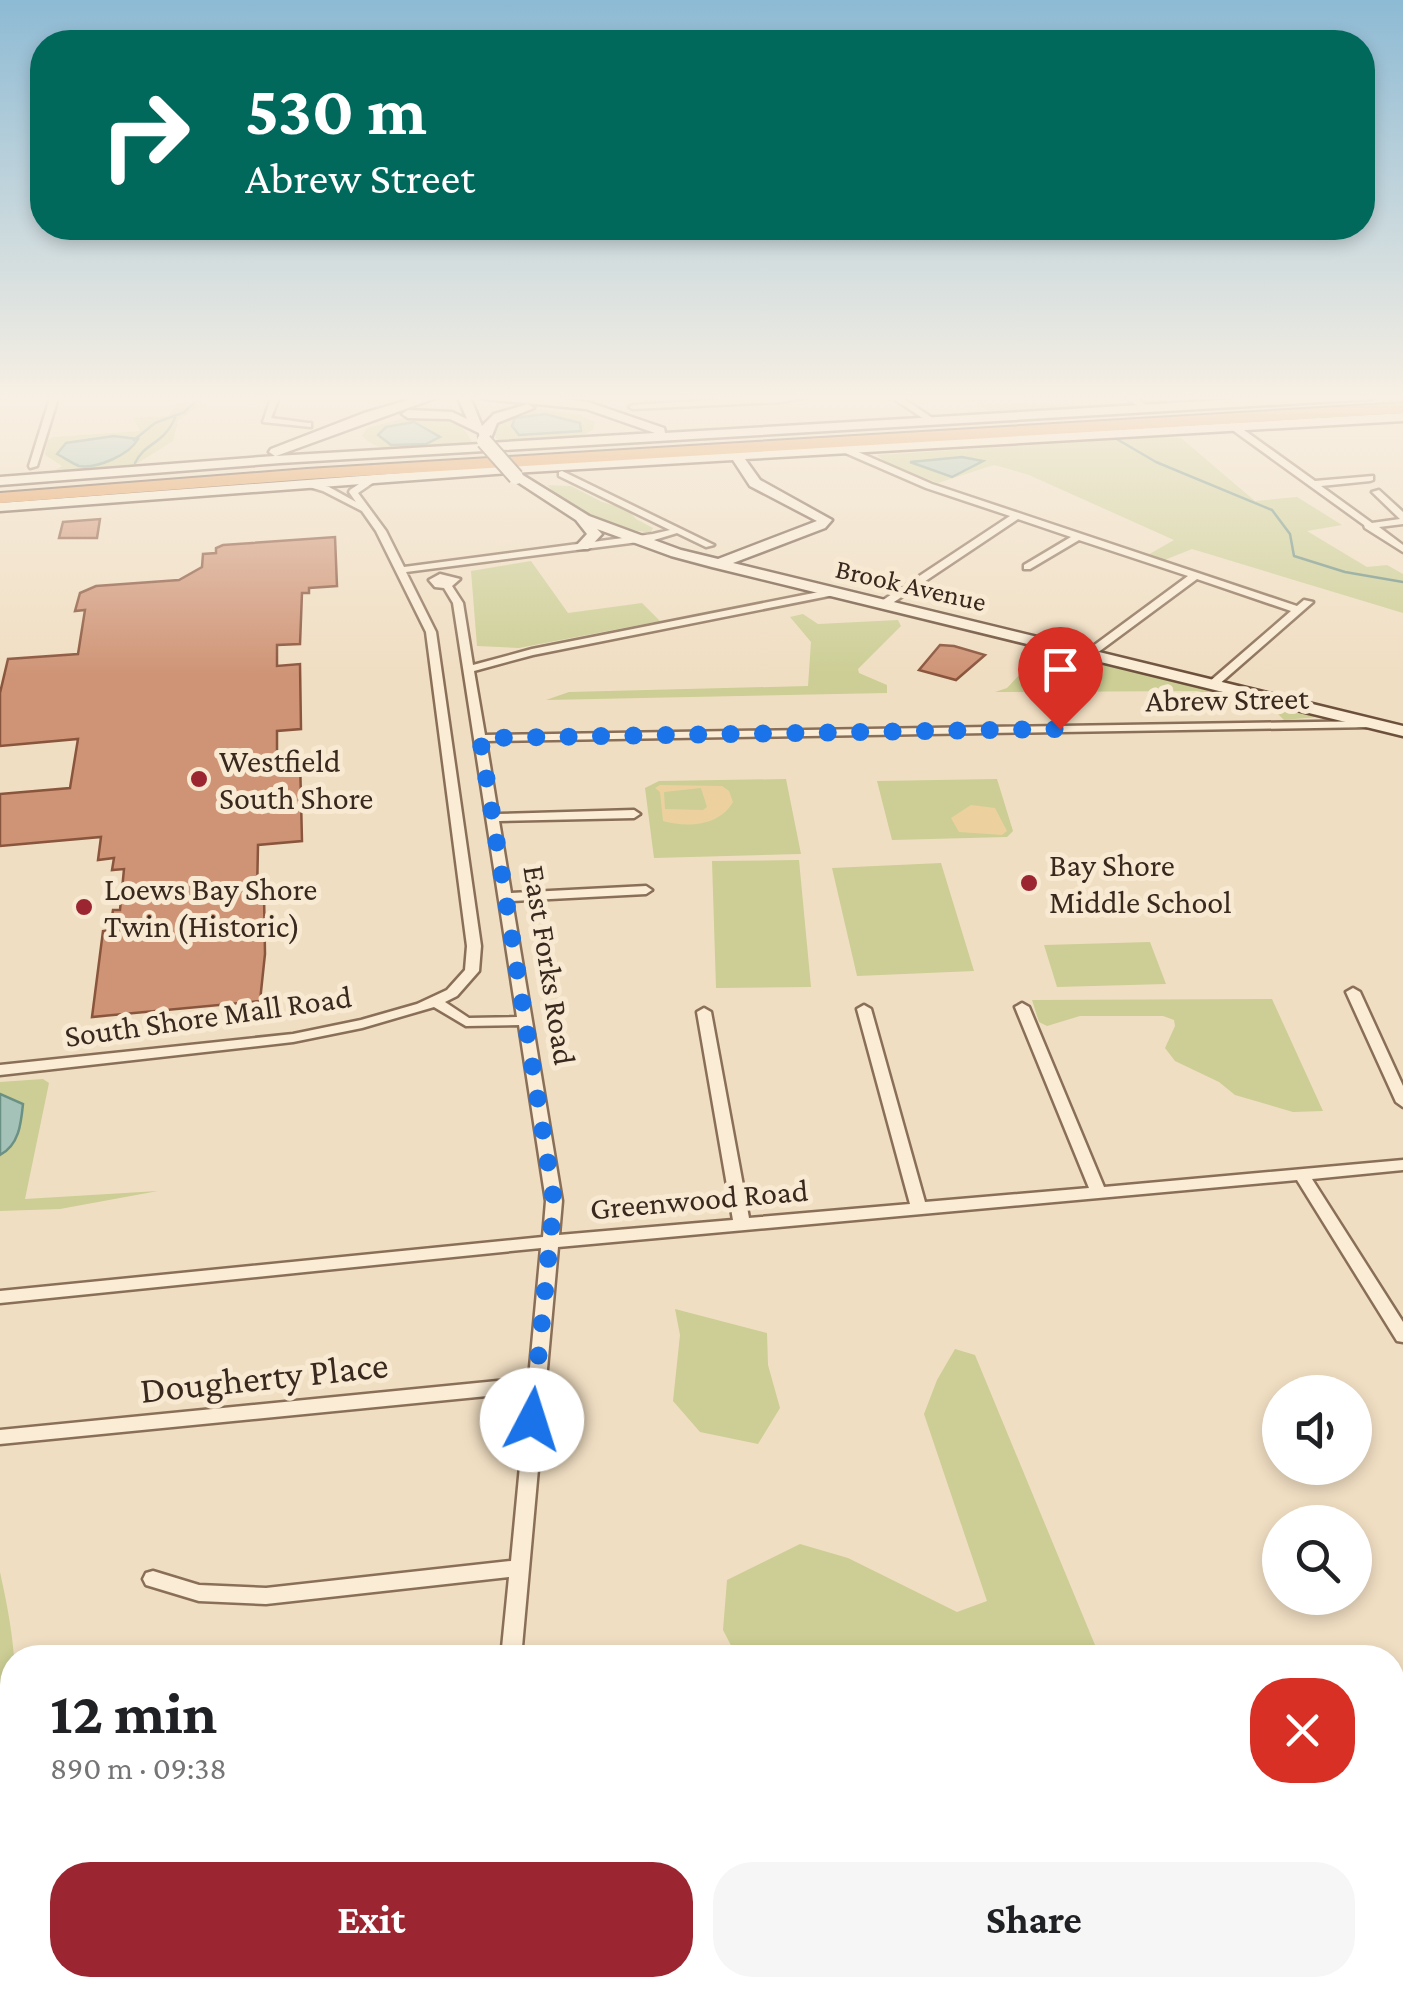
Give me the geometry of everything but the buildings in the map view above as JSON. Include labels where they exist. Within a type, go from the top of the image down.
[{"type":"highway","points":[[0,494],[61,488]]},
{"type":"highway","points":[[0,494],[86,488]]},
{"type":"main road","points":[[0,507],[244,488]]},
{"type":"main road","name":"Brook Avenue","points":[[534,488],[572,513],[632,540],[717,564],[1403,731]]},
{"type":"main road","points":[[717,564],[820,526],[825,520],[764,488]]},
{"type":"main road","points":[[572,513],[595,532],[583,546]]},
{"type":"street","points":[[323,488],[370,514]]},
{"type":"street","points":[[359,488],[353,492],[370,514]]},
{"type":"street","points":[[591,488],[709,545]]},
{"type":"street","points":[[934,488],[1231,588],[1304,606],[1214,684]]},
{"type":"street","points":[[1317,488],[1402,547]]},
{"type":"street","points":[[1376,492],[1403,519]]},
{"type":"street","name":"South Shore Mall Road","points":[[0,1070],[316,1034],[436,1002],[466,979],[475,956],[432,637],[410,586],[370,514]]},
{"type":"street","points":[[884,604],[1017,516]]},
{"type":"street","points":[[1368,526],[1403,519]]},
{"type":"street","points":[[401,570],[632,540],[678,530]]},
{"type":"street","points":[[1027,567],[1078,536]]},
{"type":"street","points":[[393,554],[420,562],[468,562]]},
{"type":"street","points":[[410,586],[415,576],[432,566]]},
{"type":"street","points":[[1088,654],[1195,576]]},
{"type":"street","name":"East Forks Road","points":[[447,585],[458,603],[554,1201],[511,1645]]},
{"type":"street","points":[[469,669],[834,592]]},
{"type":"street","name":"Abrew Street","points":[[480,738],[1375,724]]},
{"type":"street","points":[[494,818],[634,814]]},
{"type":"street","points":[[506,897],[646,890]]},
{"type":"street","points":[[1353,992],[1403,1102]]},
{"type":"street","points":[[436,1002],[466,1022],[525,1022]]},
{"type":"street","points":[[1022,1007],[1098,1192]]},
{"type":"street","points":[[864,1009],[919,1209]]},
{"type":"street","points":[[704,1012],[742,1225]]},
{"type":"street","name":"Greenwood Road","points":[[0,1297],[548,1242],[1403,1165]]},
{"type":"street","points":[[1301,1174],[1403,1336]]},
{"type":"street","name":"Dougherty Place","points":[[0,1437],[536,1384]]},
{"type":"street","points":[[154,1579],[199,1593],[266,1596],[520,1568]]},
{"type":"green space","points":[[551,488],[575,488],[627,509],[653,528],[651,532],[640,531],[595,517]]},
{"type":"green space","points":[[1058,488],[1240,488],[1255,501],[1297,497],[1342,525],[1307,531],[1367,567],[1387,565],[1403,574],[1403,613],[1192,549],[1162,561],[1146,556],[1174,540]]},
{"type":"green space","points":[[531,561],[568,613],[642,603],[660,621],[519,648],[477,646],[471,571]]},
{"type":"green space","points":[[803,614],[818,624],[898,620],[901,626],[858,669],[859,673],[887,685],[887,693],[546,700],[569,692],[808,686],[811,642],[790,617]]},
{"type":"green space","points":[[1070,655],[1318,717],[1284,720],[1273,709],[1197,691],[995,692],[1007,688],[1036,657]]},
{"type":"green space","points":[[786,779],[801,854],[654,858],[645,788],[659,781]]},
{"type":"green space","points":[[997,779],[1013,831],[1007,837],[892,840],[877,781]]},
{"type":"green space","points":[[799,860],[811,987],[716,988],[712,861]]},
{"type":"green space","points":[[941,863],[974,971],[857,976],[832,868]]},
{"type":"green space","points":[[1150,942],[1166,984],[1057,987],[1044,945]]},
{"type":"green space","points":[[1272,999],[1323,1111],[1293,1112],[1235,1095],[1219,1082],[1175,1061],[1165,1048],[1174,1020],[1163,1016],[1080,1016],[1047,1026],[1039,1022],[1032,1000]]},
{"type":"green space","points":[[43,1079],[49,1083],[25,1199],[158,1191],[60,1209],[0,1211],[0,1082]]},
{"type":"green space","points":[[675,1309],[767,1333],[768,1365],[780,1408],[758,1444],[700,1432],[673,1401],[680,1335]]},
{"type":"green space","points":[[955,1349],[975,1355],[1095,1645],[731,1645],[723,1630],[727,1580],[800,1544],[848,1558],[957,1612],[987,1601],[924,1414]]},
{"type":"green space","points":[[0,1572],[13,1645],[0,1645]]},
{"type":"sand","points":[[722,786],[733,802],[711,820],[673,823],[663,821],[660,792],[655,788]],"holes":[[[701,788],[707,807],[665,809],[664,792]]]},
{"type":"sand","points":[[971,805],[995,808],[1007,831],[1002,835],[959,832],[951,818]]},
{"type":"water","points":[[0,1094],[23,1104],[15,1140],[0,1155]]},
{"type":"waterway","points":[[1219,488],[1272,510],[1290,534],[1294,556],[1345,572],[1403,582]]},
{"type":"place","name":"Westfield South Shore","points":[[199,779]]},
{"type":"place","name":"Bay Shore Middle School","points":[[1029,883]]},
{"type":"place","name":"Loews Bay Shore Twin (Historic)","points":[[84,907]]},
{"type":"route","points":[[532,1420],[554,1201],[480,738],[1060,729]]}]
